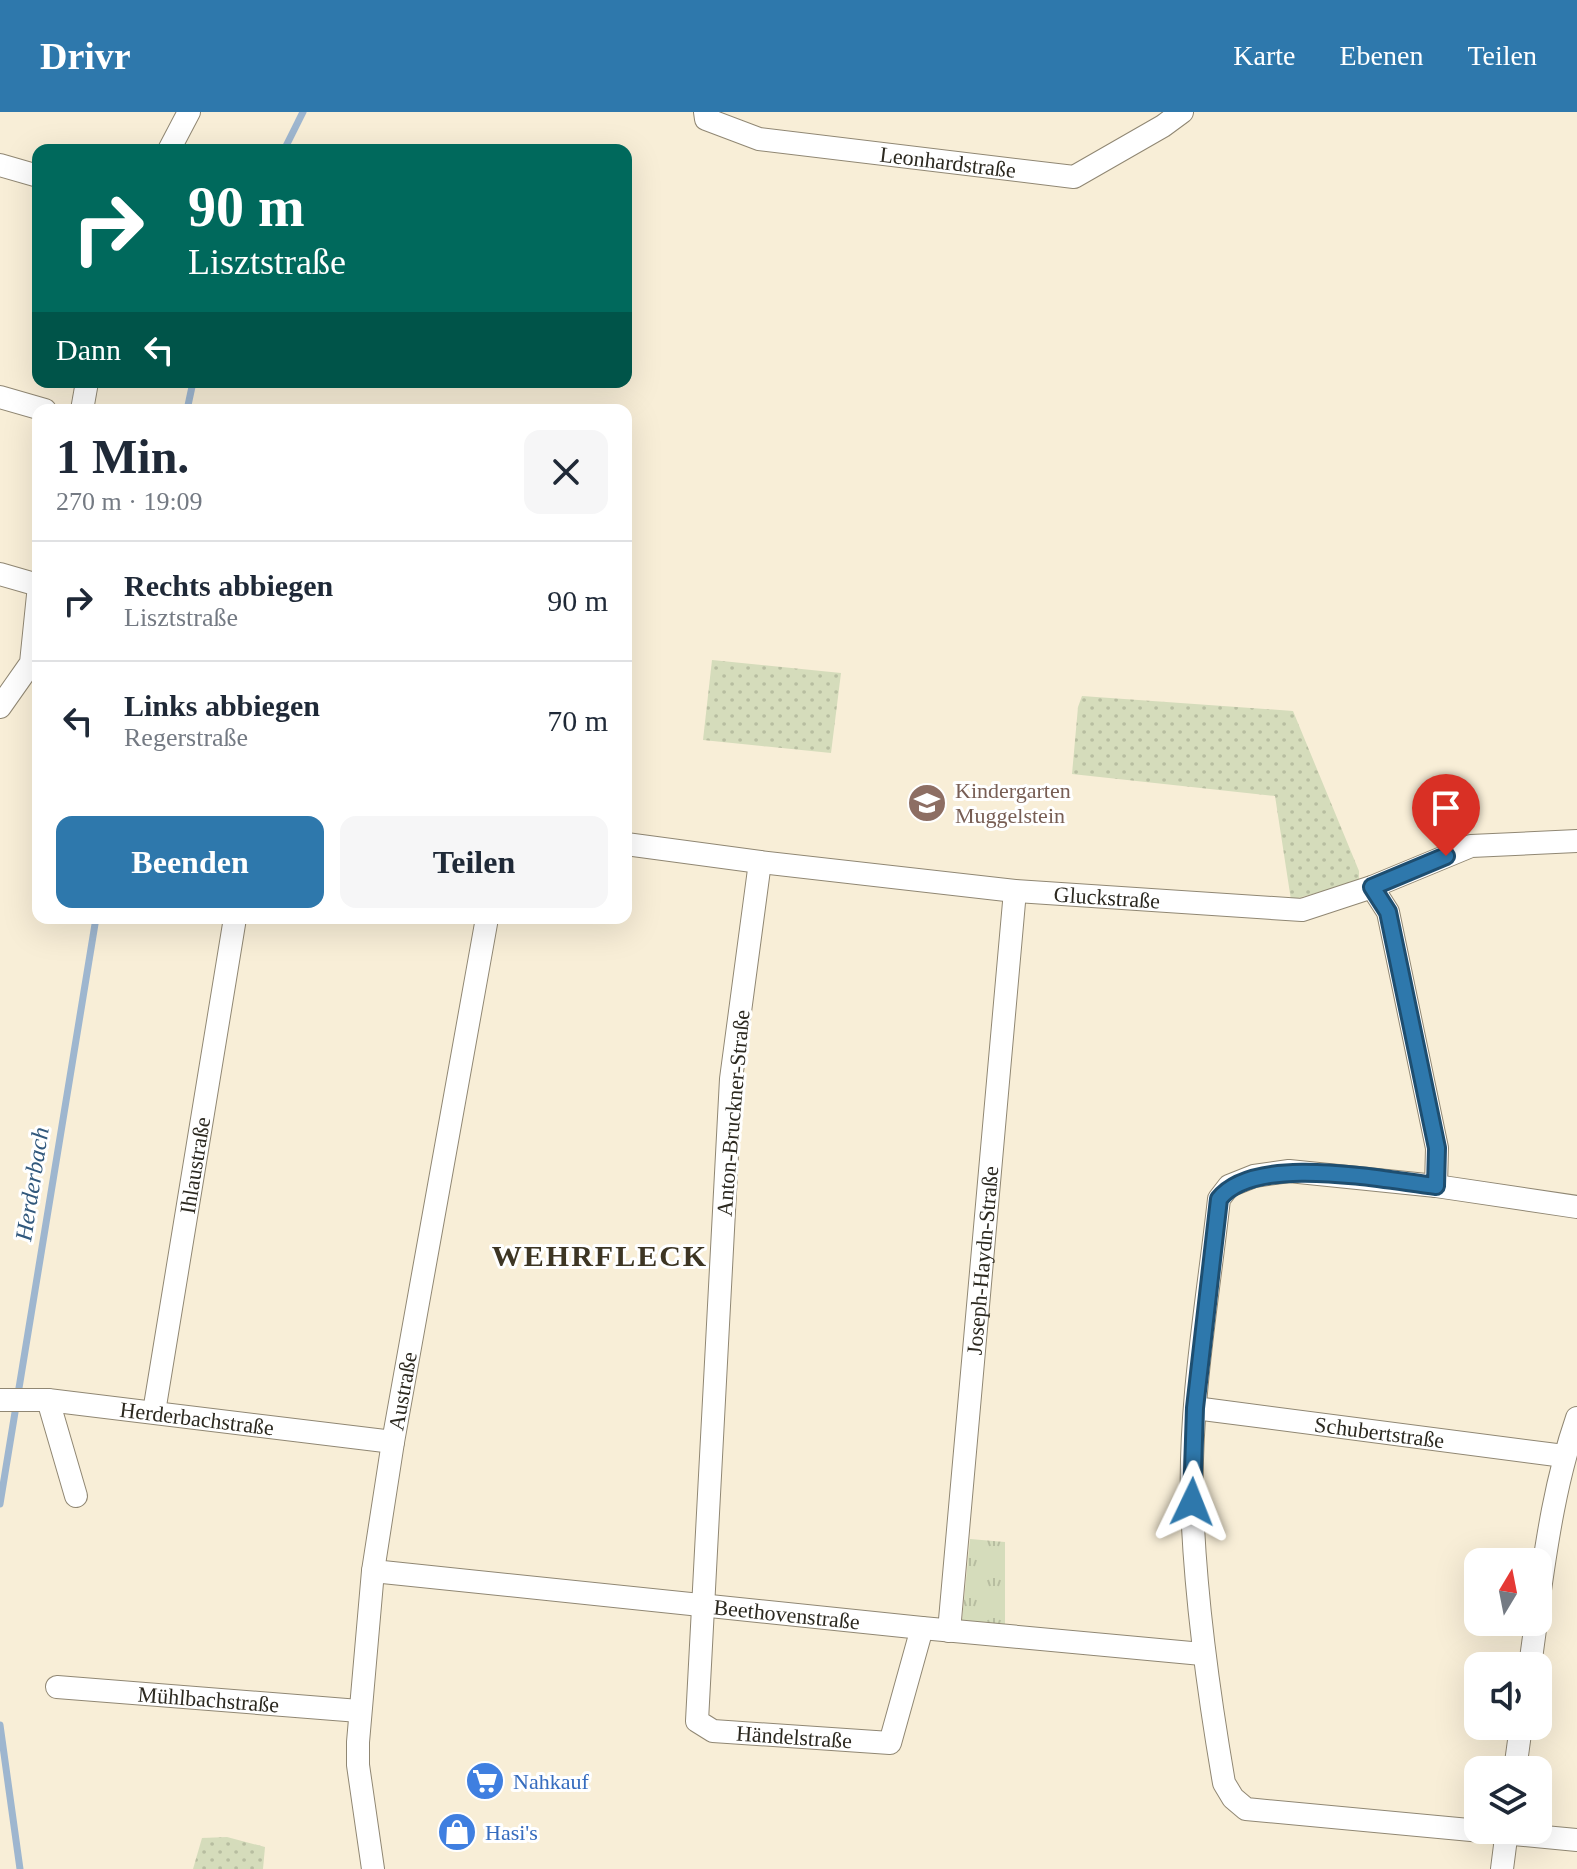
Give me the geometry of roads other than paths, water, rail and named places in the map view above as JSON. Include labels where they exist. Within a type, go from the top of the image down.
[{"type":"street","points":[[172,144],[189,112]]},
{"type":"street","name":"Leonhardstraße","points":[[705,112],[706,119],[759,139],[1074,177],[1182,112]]},
{"type":"street","points":[[0,165],[32,174]]},
{"type":"street","points":[[0,397],[32,406]]},
{"type":"street","points":[[0,574],[32,583]]},
{"type":"street","points":[[0,707],[31,663],[32,653]]},
{"type":"street","name":"Gluckstraße","points":[[632,845],[1015,891],[1302,910],[1372,887],[1471,846],[1577,841]]},
{"type":"street","name":"Anton-Bruckner-Straße","points":[[703,1604],[731,1079],[760,862]]},
{"type":"street","points":[[1372,887],[1388,912],[1437,1148],[1436,1186]]},
{"type":"street","name":"Joseph-Haydn-Straße","points":[[949,1631],[1015,891]]},
{"type":"street","name":"Ihlaustraße","points":[[154,1412],[234,924]]},
{"type":"street","name":"Austraße","points":[[373,1869],[358,1765],[359,1711],[373,1571],[393,1442],[486,924]]},
{"type":"street","points":[[1464,1827],[1246,1809],[1233,1798],[1224,1783],[1202,1654],[1192,1502],[1195,1408],[1219,1199],[1229,1186],[1254,1176],[1289,1171],[1436,1186],[1577,1207]]},
{"type":"street","name":"Herderbachstraße","points":[[0,1400],[46,1400],[393,1442]]},
{"type":"street","points":[[46,1400],[76,1496]]},
{"type":"street","name":"Schubertstraße","points":[[1195,1408],[1564,1456]]},
{"type":"street","points":[[1545,1548],[1564,1456],[1577,1418]]},
{"type":"street","name":"Beethovenstraße","points":[[373,1571],[1202,1654]]},
{"type":"street","name":"Händelstraße","points":[[703,1604],[697,1721],[713,1731],[890,1743],[922,1628]]},
{"type":"street","name":"Mühlbachstraße","points":[[57,1687],[359,1711]]},
{"type":"street","points":[[1552,1837],[1577,1840]]},
{"type":"street","points":[[1502,1869],[1505,1844]]},
{"type":"waterway","name":"Herderbach","points":[[287,144],[303,112]]},
{"type":"waterway","name":"Herderbach","points":[[188,404],[192,388]]},
{"type":"waterway","name":"Herderbach","points":[[0,1504],[95,924]]},
{"type":"waterway","name":"Herderbach","points":[[0,1725],[20,1869]]},
{"type":"place","name":"Kindergarten Muggelstein","points":[[927,803]]},
{"type":"place","name":"Nahkauf","points":[[485,1781]]},
{"type":"place","name":"Hasi's","points":[[457,1832]]},
{"type":"district","name":"WEHRFLECK","points":[[600,1255]]}]
